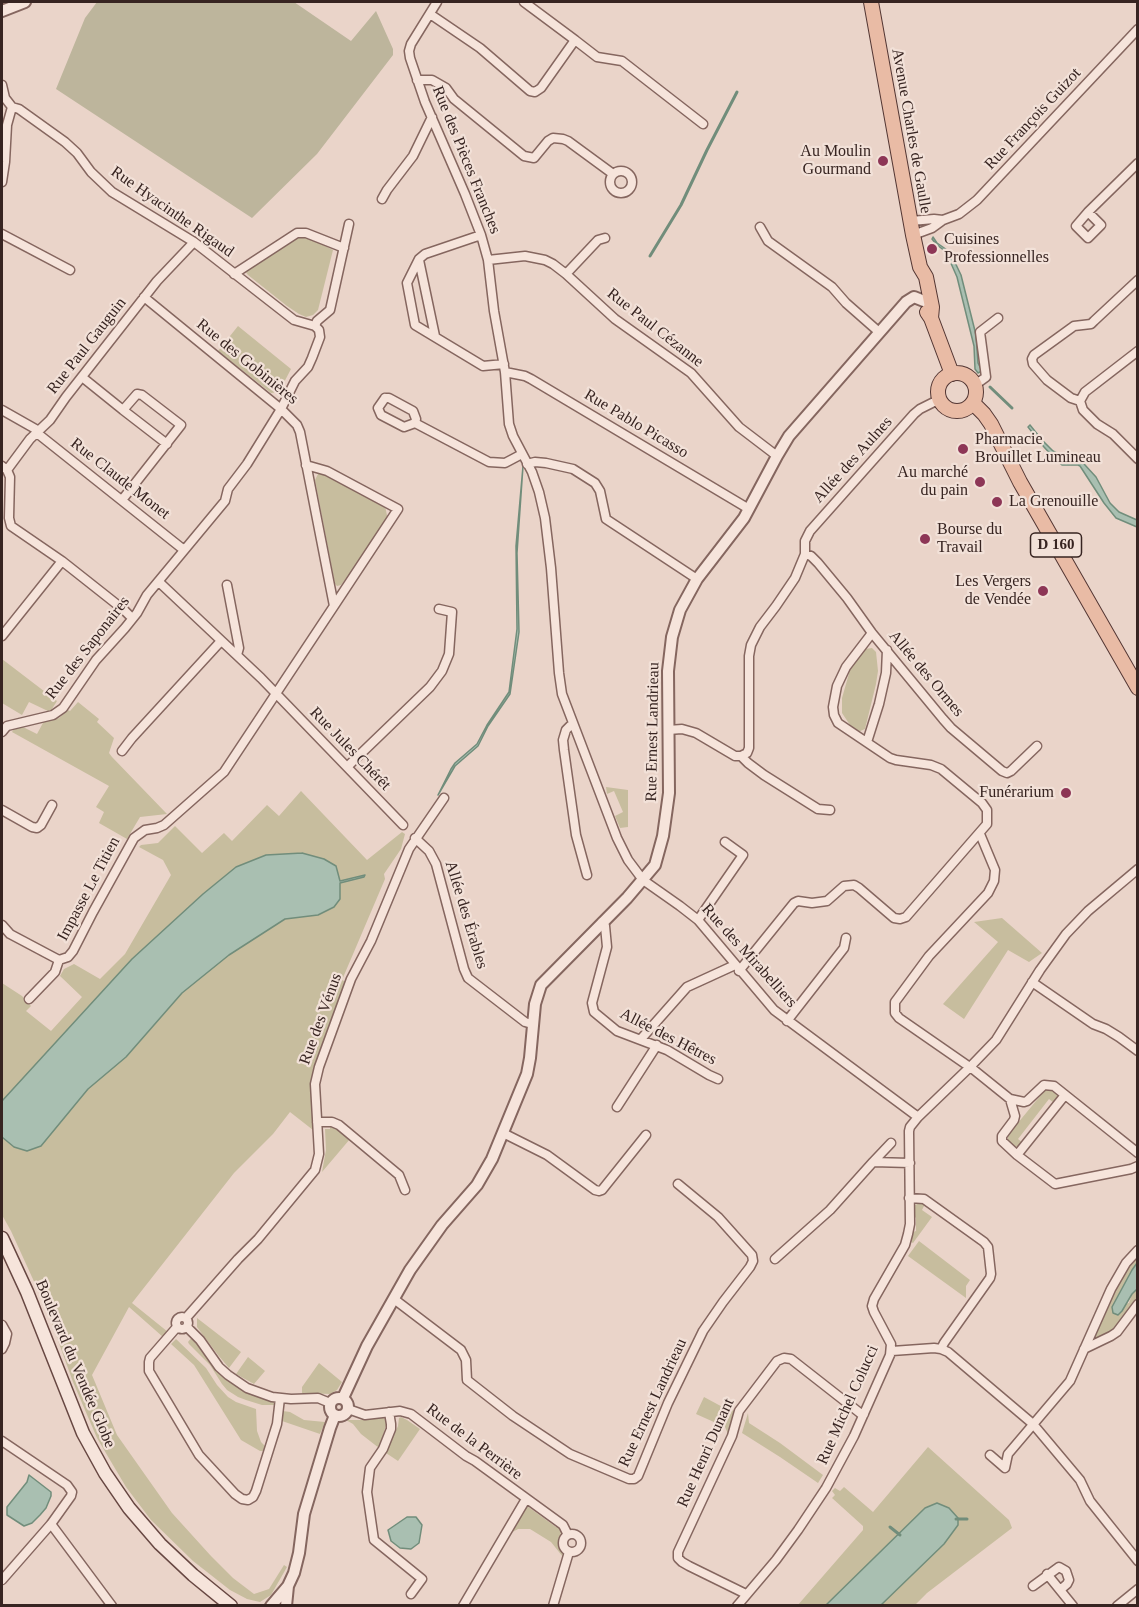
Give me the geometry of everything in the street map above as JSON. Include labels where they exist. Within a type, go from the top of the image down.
[{"type":"main road","name":"Avenue Charles de Gaulle","points":[[871,2],[920,267],[919,279],[924,301],[952,374]]},
{"type":"main road","name":"Avenue Charles de Gaulle","points":[[920,267],[926,277],[932,318]]},
{"type":"main road","points":[[962,373],[975,385],[976,394],[973,403],[965,409],[955,410],[946,407],[940,399],[940,383],[952,374],[962,373]]},
{"type":"main road","name":"D 160","points":[[973,403],[991,424],[1020,482],[1137,688]]},
{"type":"main road","name":"Boulevard du Vendée Globe","points":[[2,1238],[27,1292],[83,1433],[105,1473],[129,1508],[160,1544],[193,1575],[228,1602],[240,1605]]},
{"type":"street","points":[[2,11],[25,2]]},
{"type":"street","name":"Rue des Pièces Franches","points":[[437,2],[415,36],[409,51],[412,67],[457,173],[488,260],[494,311],[505,368],[509,424],[532,472],[545,518],[562,694],[616,838],[628,860],[643,880]]},
{"type":"street","points":[[524,2],[597,57],[622,61],[703,124]]},
{"type":"street","points":[[430,14],[480,48],[532,92],[541,88],[575,40]]},
{"type":"street","name":"Rue François Guizot","points":[[912,228],[932,228],[943,220],[959,214],[977,200],[1137,29]]},
{"type":"street","points":[[417,80],[432,80],[446,88],[454,99],[524,156],[534,158],[548,141],[553,138],[563,139],[613,174]]},
{"type":"street","points":[[2,85],[5,98],[12,107],[7,125],[6,162],[2,182]]},
{"type":"street","name":"Rue Hyacinthe Rigaud","points":[[12,107],[19,109],[66,142],[91,172],[112,192],[194,242],[294,320],[315,326]]},
{"type":"street","points":[[382,199],[413,156],[432,117]]},
{"type":"street","points":[[1088,212],[1137,163]]},
{"type":"street","name":"Rue François Guizot","points":[[912,228],[934,219],[943,220]]},
{"type":"street","points":[[281,409],[295,381],[308,367],[312,358],[320,337],[319,330],[315,326],[317,321],[330,310],[349,224]]},
{"type":"street","points":[[760,227],[768,241],[832,287],[846,303],[879,332]]},
{"type":"street","name":"Rue Hyacinthe Rigaud","points":[[234,274],[297,233],[306,233],[344,248]]},
{"type":"street","points":[[2,234],[70,270]]},
{"type":"street","points":[[435,336],[419,259],[425,254],[481,236]]},
{"type":"street","points":[[566,274],[598,240],[605,238]]},
{"type":"street","name":"Rue Paul Gauguin","points":[[4,468],[50,420],[144,297],[194,242]]},
{"type":"street","name":"Rue Paul Cézanne","points":[[488,260],[525,256],[539,258],[553,264],[615,319],[691,373],[739,427],[777,456]]},
{"type":"street","name":"Rue Pablo Picasso","points":[[419,259],[407,283],[416,325],[483,366],[505,368],[531,379],[749,509]]},
{"type":"street","points":[[1080,401],[1071,398],[1047,380],[1033,364],[1034,354],[1074,326],[1091,324],[1137,280]]},
{"type":"street","name":"Rue des Gobinières","points":[[144,297],[292,418],[300,432],[334,606]]},
{"type":"street","name":"Rue Ernest Landrieau","points":[[343,1398],[373,1335],[410,1270],[432,1238],[477,1185],[492,1159],[527,1074],[536,996],[541,985],[655,865],[663,836],[670,779],[668,670],[672,637],[680,610],[697,579],[740,526],[789,436],[906,302],[914,297],[924,301]]},
{"type":"street","points":[[975,385],[986,377],[980,332],[998,318]]},
{"type":"street","points":[[1137,351],[1085,392],[1080,401],[1083,410],[1097,424],[1113,434],[1137,459]]},
{"type":"street","points":[[82,377],[166,444]]},
{"type":"street","points":[[122,500],[181,426],[142,395],[137,394],[123,410]]},
{"type":"street","name":"Allée des Aulnes","points":[[741,756],[747,753],[749,748],[751,645],[760,627],[795,578],[805,554],[805,542],[814,525],[914,414],[940,399]]},
{"type":"street","name":"Rue des Saponaires","points":[[2,732],[8,726],[54,715],[66,703],[96,660],[132,618],[147,595],[225,501],[228,489],[247,464],[281,409]]},
{"type":"street","name":"Rue Claude Monet","points":[[2,410],[38,432],[184,550]]},
{"type":"street","points":[[415,423],[489,462],[505,463],[522,454]]},
{"type":"street","points":[[527,464],[546,463],[573,470],[595,483],[600,491],[606,519],[697,579]]},
{"type":"street","points":[[276,694],[398,509],[327,471],[306,465]]},
{"type":"street","points":[[4,468],[10,477],[5,506],[11,526],[62,561],[132,618]]},
{"type":"street","name":"Allée des Ormes","points":[[805,554],[818,563],[951,728],[1002,771],[1006,773],[1011,771],[1038,746]]},
{"type":"street","points":[[2,636],[62,561]]},
{"type":"street","name":"Rue Jules Chérêt","points":[[159,582],[237,655],[403,825]]},
{"type":"street","points":[[226,585],[239,648],[237,655]]},
{"type":"street","points":[[347,767],[430,687],[442,671],[449,654],[452,612],[439,609]]},
{"type":"street","points":[[641,1039],[687,987],[737,968],[798,901],[812,903],[826,901],[844,886],[854,885],[894,918],[906,917],[980,834],[988,820],[987,810],[982,803],[941,770],[931,765],[890,758],[838,723],[833,707],[837,686],[846,667],[873,633]]},
{"type":"street","points":[[122,751],[221,641]]},
{"type":"street","points":[[867,742],[886,673],[887,650]]},
{"type":"street","name":"Impasse Le Titien","points":[[29,999],[55,972],[59,960],[68,957],[73,951],[134,838],[145,830],[164,825],[221,775],[276,694]]},
{"type":"street","points":[[573,723],[566,730],[563,740],[576,835],[587,875]]},
{"type":"street","points":[[668,730],[688,730],[735,756],[741,756],[764,775],[818,809],[830,810]]},
{"type":"street","points":[[415,838],[444,798]]},
{"type":"street","points":[[2,810],[36,828],[41,825],[52,805]]},
{"type":"street","points":[[980,834],[995,870],[994,881],[988,892],[929,956],[895,1002],[895,1013],[1010,1099],[1019,1102],[1027,1101],[1044,1085],[1054,1086],[1137,1153]]},
{"type":"street","name":"Allée des Érables","points":[[415,838],[429,851],[436,864],[468,978],[525,1022],[532,1024]]},
{"type":"street","name":"Rue des Vénus","points":[[280,1398],[278,1419],[256,1491],[248,1500],[242,1499],[199,1455],[148,1366],[150,1358],[186,1327],[238,1259],[258,1239],[311,1176],[318,1162],[315,1084],[319,1067],[351,979],[371,941],[415,838]]},
{"type":"street","points":[[698,920],[743,855],[725,842]]},
{"type":"street","points":[[918,1117],[996,1040],[1032,982],[1066,934],[1088,911],[1137,869]]},
{"type":"street","name":"Rue des Mirabelliers","points":[[643,880],[698,920],[765,1001],[787,1021],[918,1117]]},
{"type":"street","name":"Allée des Hêtres","points":[[602,922],[605,926],[607,947],[592,1008],[597,1015],[612,1028],[657,1045],[718,1079]]},
{"type":"street","points":[[2,925],[10,934],[59,960]]},
{"type":"street","points":[[787,1021],[844,948],[846,938]]},
{"type":"street","points":[[1032,982],[1137,1051]]},
{"type":"street","points":[[617,1107],[657,1045]]},
{"type":"street","points":[[1017,1155],[1065,1095]]},
{"type":"street","points":[[1010,1099],[1014,1116],[1001,1139],[1004,1145],[1055,1184],[1137,1166]]},
{"type":"street","name":"Rue Michel Colucci","points":[[737,1605],[792,1538],[826,1488],[864,1414],[892,1351],[891,1344],[872,1306],[905,1245],[910,1224],[910,1127],[918,1117]]},
{"type":"street","points":[[317,1122],[332,1122],[339,1125],[399,1175],[405,1190]]},
{"type":"street","points":[[503,1133],[547,1155],[599,1191],[603,1190],[646,1135]]},
{"type":"street","points":[[775,1259],[830,1210],[891,1143]]},
{"type":"street","points":[[873,1162],[909,1163]]},
{"type":"street","name":"Rue Ernest Landrieau","points":[[394,1299],[461,1350],[466,1360],[467,1380],[513,1416],[570,1454],[629,1479],[634,1479],[638,1476],[668,1404],[703,1331],[753,1261],[752,1255],[718,1217],[678,1184]]},
{"type":"street","points":[[909,1198],[924,1198],[988,1247],[990,1278],[941,1349]]},
{"type":"street","points":[[990,1455],[1005,1468],[1008,1454],[1070,1381],[1117,1277],[1137,1250]]},
{"type":"street","points":[[1084,1349],[1117,1332],[1137,1304]]},
{"type":"street","points":[[2,1325],[7,1334],[2,1348]]},
{"type":"street","points":[[186,1327],[200,1340],[228,1375],[247,1388],[260,1394],[280,1398],[318,1398],[330,1403]]},
{"type":"street","points":[[892,1351],[941,1349],[948,1352],[1033,1424],[1080,1480],[1090,1501],[1137,1561]]},
{"type":"street","name":"Rue Henri Dunant","points":[[746,1594],[689,1566],[678,1557],[678,1552],[732,1436],[739,1410],[777,1361],[784,1358],[791,1359],[864,1414]]},
{"type":"street","points":[[336,1398],[343,1398],[348,1403],[348,1409],[344,1415],[335,1415],[330,1410],[330,1403],[336,1398]]},
{"type":"street","name":"Rue de la Perrière","points":[[348,1409],[365,1415],[389,1412],[411,1414],[563,1525],[568,1535]]},
{"type":"street","points":[[389,1412],[391,1430],[383,1449],[370,1468],[367,1492],[373,1538],[376,1543],[422,1579],[411,1594]]},
{"type":"street","points":[[286,1605],[288,1586],[296,1565],[302,1525],[315,1474],[335,1415]]},
{"type":"street","points":[[2,1441],[67,1485],[72,1492],[51,1524],[2,1580]]},
{"type":"street","points":[[462,1605],[526,1499]]},
{"type":"street","points":[[51,1524],[112,1605]]},
{"type":"street","points":[[568,1535],[577,1536],[580,1547],[569,1552],[562,1544],[564,1538],[568,1535]]},
{"type":"street","points":[[553,1605],[569,1552]]},
{"type":"street","points":[[1033,1586],[1059,1567],[1066,1571],[1069,1580],[1060,1590]]},
{"type":"street","points":[[1047,1575],[1073,1605]]},
{"type":"street","points":[[271,1605],[288,1586]]},
{"type":"street","points":[[1117,1605],[1137,1589]]},
{"type":"shaded area","points":[[97,2],[294,2],[351,41],[376,11],[393,49],[393,55],[317,154],[252,218],[56,89],[85,18]]},
{"type":"shaded area","points":[[296,236],[305,236],[333,250],[318,310],[306,317],[287,306],[245,271]]},
{"type":"shaded area","points":[[933,237],[937,243],[950,252],[961,275],[976,335],[978,363],[982,371],[978,373],[975,369],[974,346],[957,277],[946,252],[936,244]]},
{"type":"shaded area","points":[[238,326],[291,369],[279,392],[271,393],[218,351]]},
{"type":"shaded area","points":[[1030,425],[1053,451],[1064,457],[1079,459],[1096,477],[1110,503],[1119,512],[1137,520],[1137,527],[1116,518],[1080,466],[1062,465],[1057,461],[1028,427]]},
{"type":"shaded area","points":[[523,466],[517,553],[519,632],[510,694],[488,726],[478,746],[455,766],[438,795],[455,763],[477,744],[487,725],[509,692],[517,629],[516,546]]},
{"type":"shaded area","points":[[325,472],[385,506],[388,520],[356,568],[341,585],[337,586],[315,480],[318,474]]},
{"type":"shaded area","points":[[872,648],[876,652],[878,671],[876,684],[865,729],[858,732],[852,728],[842,713],[842,698],[850,670],[865,649]]},
{"type":"shaded area","points":[[2,659],[57,701],[50,712],[29,702],[22,715],[2,703]]},
{"type":"shaded area","points":[[78,702],[99,719],[97,722],[114,738],[109,753],[112,757],[167,814],[140,817],[127,839],[99,823],[104,812],[96,807],[109,786],[12,732],[15,727],[21,726],[37,734],[44,721],[59,718]]},
{"type":"shaded area","points":[[606,787],[628,790],[628,827],[620,828],[615,816],[623,812],[614,791],[607,794]]},
{"type":"shaded area","points":[[301,791],[367,860],[402,832],[405,834],[401,849],[384,874],[385,879],[342,980],[346,982],[311,1079],[313,1130],[290,1112],[273,1134],[234,1173],[132,1303],[168,1332],[163,1337],[129,1307],[92,1375],[117,1435],[172,1513],[233,1578],[254,1594],[269,1589],[284,1565],[287,1567],[271,1595],[260,1602],[247,1599],[230,1590],[193,1561],[151,1520],[126,1487],[97,1438],[73,1382],[47,1310],[2,1215],[2,983],[22,996],[31,1006],[26,1011],[51,1031],[82,997],[60,976],[64,969],[74,964],[100,979],[125,954],[171,875],[163,860],[139,847],[141,845],[158,843],[175,826],[202,853],[224,833],[232,841],[267,805],[279,816]]},
{"type":"shaded area","points":[[302,853],[324,859],[336,866],[340,881],[365,875],[340,883],[340,899],[334,907],[318,915],[285,919],[229,955],[182,993],[126,1057],[88,1089],[41,1146],[27,1151],[14,1147],[2,1137],[2,1101],[132,959],[236,867],[266,855]]},
{"type":"shaded area","points":[[1002,918],[1042,953],[1029,962],[1008,950],[964,1019],[943,1004],[998,942],[974,922]]},
{"type":"shaded area","points":[[1051,1089],[1058,1094],[1058,1099],[1054,1103],[1049,1099],[1018,1139],[1023,1143],[1021,1146],[1014,1147],[1008,1142],[1008,1135],[1045,1090]]},
{"type":"shaded area","points":[[330,1127],[336,1127],[350,1139],[322,1172],[326,1150],[325,1129],[330,1129]]},
{"type":"shaded area","points":[[922,1202],[925,1204],[922,1210],[932,1217],[913,1243],[911,1242],[913,1232],[916,1231],[914,1209],[915,1205]]},
{"type":"shaded area","points":[[919,1241],[970,1280],[966,1286],[966,1298],[908,1256]]},
{"type":"shaded area","points":[[1137,1254],[1137,1263],[1112,1307],[1129,1303],[1132,1294],[1137,1289],[1137,1298],[1118,1326],[1096,1340],[1092,1336],[1125,1269]]},
{"type":"shaded area","points":[[1137,1263],[1137,1289],[1118,1315],[1113,1313],[1112,1307]]},
{"type":"shaded area","points":[[197,1318],[241,1352],[229,1368],[197,1327]]},
{"type":"shaded area","points":[[192,1337],[224,1377],[244,1390],[273,1401],[275,1405],[262,1405],[246,1400],[227,1390],[210,1365],[189,1344]]},
{"type":"shaded area","points":[[176,1339],[206,1368],[228,1397],[256,1409],[257,1431],[261,1442],[266,1447],[265,1451],[260,1451],[241,1440],[194,1365],[171,1344]]},
{"type":"shaded area","points":[[248,1357],[265,1371],[254,1384],[236,1374]]},
{"type":"shaded area","points":[[319,1363],[342,1382],[337,1390],[330,1394],[302,1393],[302,1387]]},
{"type":"shaded area","points":[[704,1397],[730,1411],[736,1410],[729,1436],[725,1427],[696,1414]]},
{"type":"shaded area","points":[[283,1411],[290,1412],[304,1420],[325,1422],[320,1434],[282,1421]]},
{"type":"shaded area","points":[[748,1413],[749,1423],[823,1475],[818,1483],[742,1433]]},
{"type":"shaded area","points":[[363,1417],[381,1417],[387,1422],[379,1448],[346,1420],[362,1420]]},
{"type":"shaded area","points":[[401,1417],[420,1429],[398,1461],[386,1453]]},
{"type":"shaded area","points":[[928,1447],[1009,1520],[1012,1528],[927,1593],[915,1605],[797,1606],[863,1530],[863,1526],[832,1498],[835,1495],[832,1491],[835,1488],[840,1491],[844,1487],[873,1512]]},
{"type":"shaded area","points":[[29,1475],[51,1492],[51,1496],[40,1515],[32,1523],[24,1526],[7,1515],[7,1507],[27,1482]]},
{"type":"shaded area","points":[[937,1503],[949,1508],[958,1518],[958,1525],[944,1544],[881,1605],[826,1605],[925,1508]]},
{"type":"shaded area","points":[[527,1506],[556,1527],[559,1526],[561,1531],[559,1544],[563,1557],[551,1542],[530,1529],[518,1529],[509,1534]]},
{"type":"shaded area","points":[[407,1517],[416,1517],[422,1525],[419,1543],[411,1549],[400,1548],[391,1541],[388,1530]]},
{"type":"waterway","points":[[650,256],[681,205],[737,92]]},
{"type":"waterway","points":[[990,387],[1012,408]]},
{"type":"waterway","points":[[956,1519],[967,1519]]},
{"type":"waterway","points":[[890,1527],[900,1535]]},
{"type":"place","name":"Au Moulin Gourmand","points":[[883,161]]},
{"type":"place","name":"Cuisines Professionnelles","points":[[932,249]]},
{"type":"place","name":"Pharmacie Brouillet Lumineau","points":[[963,449]]},
{"type":"place","name":"Au marché du pain","points":[[980,482]]},
{"type":"place","name":"La Grenouille","points":[[997,502]]},
{"type":"place","name":"Bourse du Travail","points":[[925,539]]},
{"type":"place","name":"Les Vergers de Vendée","points":[[1043,591]]},
{"type":"place","name":"Funérarium","points":[[1066,793]]}]
